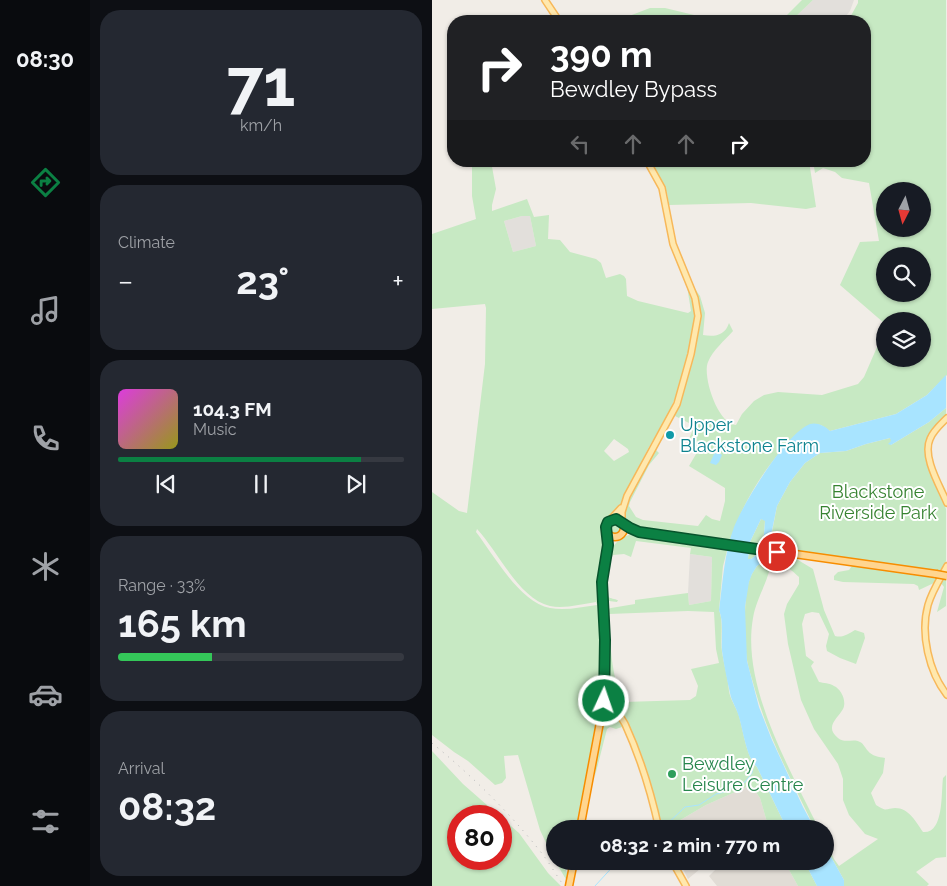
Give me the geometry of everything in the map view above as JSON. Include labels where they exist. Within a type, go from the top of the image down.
[{"type":"highway","points":[[582,820],[605,690],[602,582],[608,541],[606,527],[610,520],[616,519],[639,532],[946,576]]},
{"type":"highway","points":[[606,556],[624,528],[622,523]]},
{"type":"highway","points":[[606,532],[612,537],[639,532]]},
{"type":"highway","points":[[569,886],[572,870]]},
{"type":"main road","points":[[545,0],[555,15]]},
{"type":"main road","points":[[610,520],[624,505],[677,404],[691,354],[698,316],[695,298],[673,244],[662,188],[650,167]]},
{"type":"main road","points":[[946,418],[933,434],[928,443],[927,451],[946,503]]},
{"type":"main road","points":[[622,523],[624,505]]},
{"type":"main road","points":[[946,566],[930,598],[925,627],[932,668],[940,687],[946,695]]},
{"type":"main road","points":[[605,690],[626,726],[648,780],[657,820]]},
{"type":"main road","points":[[603,708],[615,708]]},
{"type":"main road","points":[[603,708],[614,712],[620,717]]},
{"type":"main road","points":[[677,870],[686,886]]},
{"type":"shaded area","points":[[813,0],[854,0],[847,15],[797,15]]},
{"type":"shaded area","points":[[522,216],[530,216],[536,246],[513,252],[504,221]]},
{"type":"shaded area","points":[[690,554],[712,557],[711,601],[689,605]]},
{"type":"shaded area","points":[[751,785],[760,798],[766,820],[680,820],[706,805]]},
{"type":"shaded area","points":[[684,870],[699,870],[688,879]]},
{"type":"shaded area","points":[[715,870],[789,870],[798,886],[717,886],[709,876]]},
{"type":"green space","points":[[802,0],[813,0],[797,15],[787,15]]},
{"type":"green space","points":[[858,0],[946,0],[947,375],[927,395],[896,414],[830,431],[821,425],[811,424],[785,447],[762,477],[743,509],[730,542],[631,527],[623,521],[625,507],[654,450],[659,453],[649,465],[630,502],[629,506],[636,517],[643,520],[698,526],[706,515],[720,521],[725,501],[725,488],[689,466],[699,449],[687,443],[692,432],[689,423],[675,416],[698,338],[699,305],[691,283],[700,296],[705,313],[703,335],[719,335],[725,331],[729,323],[733,331],[713,353],[708,362],[707,369],[709,388],[713,399],[723,417],[729,423],[736,425],[742,414],[754,401],[764,395],[778,392],[822,395],[858,384],[864,377],[876,349],[876,367],[931,367],[931,312],[876,312],[876,316],[840,285],[860,242],[879,241],[878,238],[931,238],[931,182],[876,182],[876,224],[869,183],[842,178],[835,172],[823,168],[815,173],[814,167],[871,167],[871,15],[851,15]]},
{"type":"green space","points":[[650,8],[665,8],[694,15],[632,15]]},
{"type":"green space","points":[[472,167],[492,167],[496,189],[492,211],[527,199],[534,217],[549,215],[548,239],[560,240],[570,252],[596,259],[601,263],[606,278],[620,274],[624,276],[626,279],[627,296],[638,301],[688,313],[691,311],[687,286],[696,313],[693,334],[676,396],[667,417],[649,447],[621,504],[604,525],[605,548],[601,571],[600,601],[598,602],[598,605],[600,605],[602,640],[602,686],[591,763],[579,820],[546,820],[546,843],[540,830],[518,755],[504,756],[506,778],[502,783],[495,785],[468,761],[432,735],[432,492],[459,511],[467,513],[485,364],[486,308],[485,304],[432,309],[432,234],[476,219],[472,196]],"holes":[[[522,216],[530,216],[536,246],[513,252],[504,221]],[[614,439],[628,449],[629,452],[614,461],[604,451]],[[477,529],[518,584],[539,601],[555,607],[596,602],[597,605],[562,609],[550,608],[539,604],[528,597],[508,576],[476,532]]]},
{"type":"green space","points":[[653,167],[810,167],[816,207],[806,209],[751,203],[669,205],[667,193]]},
{"type":"green space","name":"Blackstone Riverside Park","points":[[946,408],[946,415],[929,437],[928,461],[946,509],[946,561],[942,571],[769,547],[777,506],[790,482],[805,463],[820,453],[846,451],[890,438],[891,445],[929,422]]},
{"type":"green space","points":[[761,519],[765,520],[761,547],[755,556],[748,559],[750,542]]},
{"type":"green space","points":[[615,521],[620,523],[622,528],[620,533],[615,535],[610,533],[608,528],[610,523]]},
{"type":"green space","points":[[634,534],[728,547],[723,566],[719,610],[722,652],[731,699],[738,713],[750,757],[757,767],[783,820],[766,820],[760,798],[751,785],[706,805],[680,820],[660,820],[649,778],[620,710],[623,702],[615,706],[608,694],[606,610],[635,604],[635,600],[688,593],[689,605],[711,601],[712,557],[690,554],[691,548],[636,541],[631,557],[624,554],[613,555],[608,571],[606,590],[610,598],[618,600],[617,602],[609,601],[605,598],[604,589],[606,568],[608,558],[617,542],[624,537]],"holes":[[[714,612],[716,649],[719,663],[691,669],[698,686],[696,696],[690,700],[623,702],[612,659],[609,614]]]},
{"type":"green space","points":[[768,553],[799,556],[798,560],[813,569],[824,610],[835,636],[843,636],[855,630],[864,633],[865,638],[856,664],[827,651],[826,646],[829,634],[819,613],[805,614],[802,624],[806,656],[814,662],[811,666],[819,682],[831,684],[837,688],[844,699],[843,709],[832,726],[834,734],[843,741],[860,742],[872,754],[885,758],[883,773],[871,793],[876,805],[884,809],[895,808],[904,810],[912,816],[923,832],[930,831],[935,827],[938,820],[943,778],[946,775],[946,857],[936,858],[916,872],[929,884],[927,886],[844,886],[844,880],[834,859],[839,866],[878,839],[865,834],[849,815],[843,800],[843,779],[838,764],[814,729],[801,700],[788,644],[784,614],[787,604],[799,584],[799,577],[785,566],[773,564],[769,565],[770,568],[753,618],[751,644],[754,671],[761,699],[782,754],[815,820],[811,820],[774,743],[748,667],[745,631],[746,596],[750,578]]},
{"type":"green space","points":[[852,566],[938,578],[936,582],[919,590],[918,586],[914,584],[843,582],[834,580],[834,576],[838,572],[849,570]]},
{"type":"green space","points":[[942,579],[946,580],[946,606],[937,612],[944,587],[941,583]]},
{"type":"green space","points":[[608,714],[618,717],[626,732],[622,727],[616,729],[610,727],[607,729],[595,776],[599,734],[604,719]]},
{"type":"green space","points":[[432,751],[463,784],[487,805],[447,805],[447,870],[512,870],[512,827],[519,833],[548,873],[561,886],[432,886]]},
{"type":"green space","points":[[560,870],[566,870],[567,881]]},
{"type":"green space","points":[[789,870],[809,870],[817,886],[798,886]]},
{"type":"water","points":[[946,375],[946,408],[929,422],[891,445],[888,444],[891,441],[890,438],[846,451],[820,453],[805,463],[790,482],[777,506],[767,555],[763,562],[757,566],[749,582],[745,607],[747,661],[759,707],[772,740],[810,820],[783,820],[757,767],[750,757],[731,696],[726,672],[722,651],[719,610],[728,547],[739,516],[766,470],[800,430],[810,424],[815,424],[823,426],[830,431],[896,414],[927,395]],"holes":[[[761,519],[765,521],[764,537],[759,552],[751,559],[748,559],[750,542]]]},
{"type":"water","points":[[718,452],[722,455],[719,462],[716,465],[710,463],[714,454]]},
{"type":"water","points":[[834,862],[844,880],[844,886],[817,886],[809,870],[834,870]]},
{"type":"waterway","points":[[671,820],[685,807],[699,805],[716,794],[728,791],[737,784],[744,783],[752,773],[753,764]]},
{"type":"waterway","points":[[595,886],[610,870]]},
{"type":"railway","points":[[432,743],[475,781],[528,836],[564,886]]},
{"type":"place","name":"Upper Blackstone Farm","points":[[670,435]]},
{"type":"place","name":"Bewdley Leisure Centre","points":[[672,774]]},
{"type":"route","points":[[604,701],[605,640],[602,582],[608,545],[606,527],[610,520],[616,519],[639,532],[777,552]]}]
